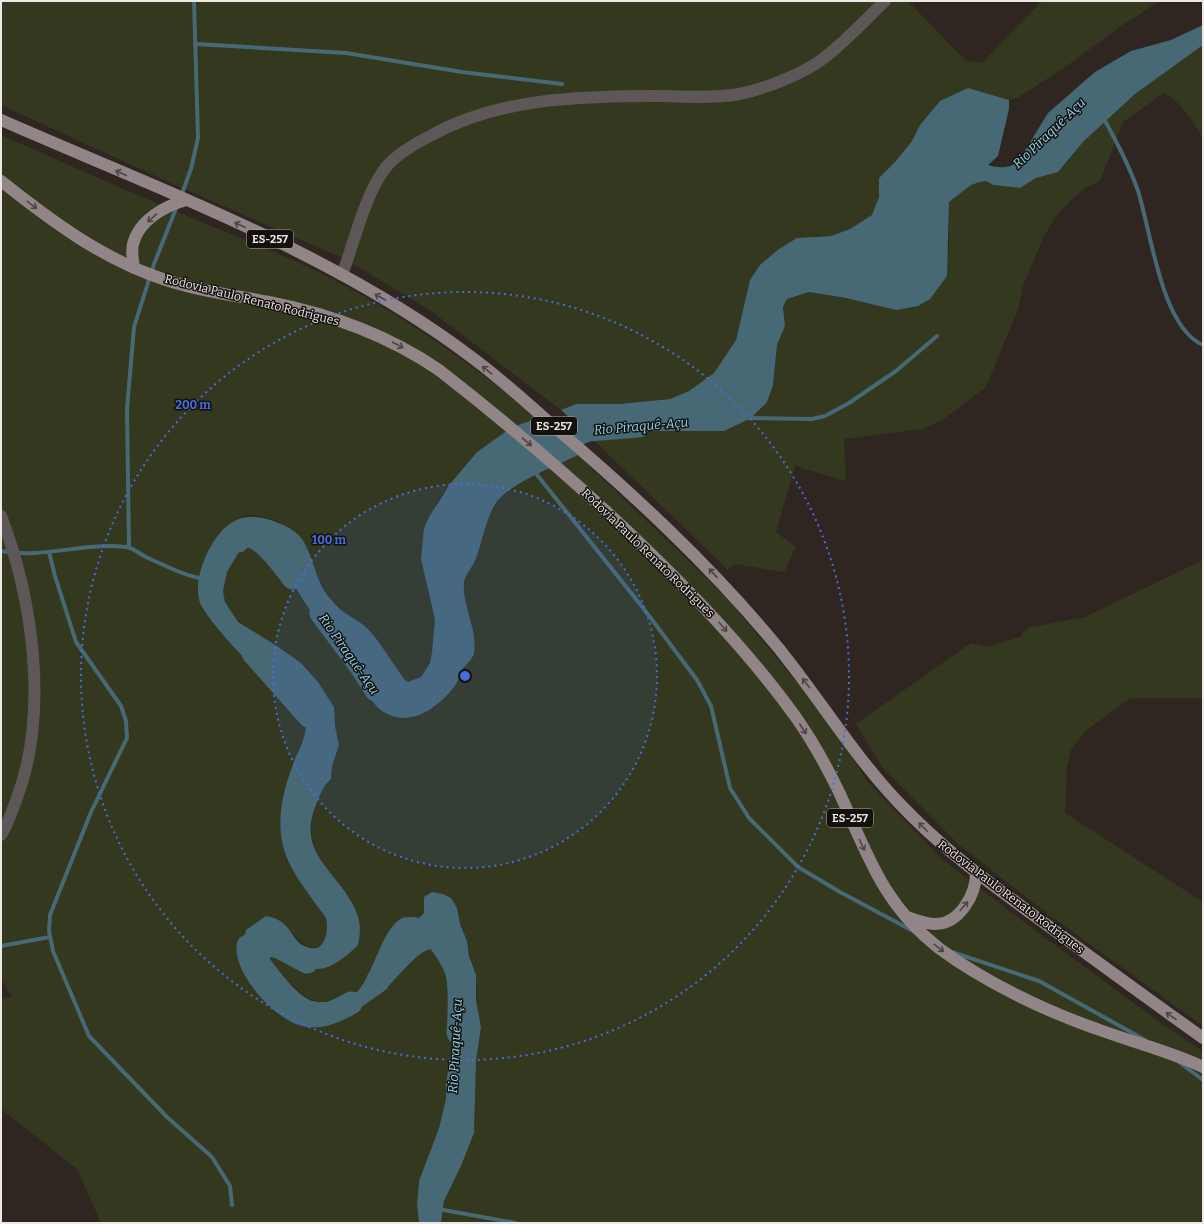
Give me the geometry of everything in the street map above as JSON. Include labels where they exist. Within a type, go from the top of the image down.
[{"type":"main road","name":"Rodovia Paulo Renato Rodrigues","points":[[1,120],[186,200],[342,275],[438,334],[475,360],[591,458],[695,554],[732,594],[808,684],[885,787],[933,838],[976,873],[1112,974],[1203,1038]]},
{"type":"main road","name":"Rodovia Paulo Renato Rodrigues","points":[[1,181],[53,222],[76,237],[134,268],[205,292],[270,302],[365,329],[420,357],[451,379],[565,473],[684,586],[716,619],[778,693],[818,752],[839,793],[875,874],[904,917],[939,948],[1013,994],[1094,1028],[1183,1058],[1203,1067]]},
{"type":"main road","points":[[134,268],[132,252],[136,235],[151,218],[161,210],[186,200]]},
{"type":"main road","points":[[904,917],[936,924],[950,919],[967,904],[974,893],[976,873]]},
{"type":"street","points":[[342,275],[371,194],[387,167],[410,147],[445,127],[504,108],[555,101],[620,96],[697,97],[740,94],[767,86],[807,69],[824,58],[885,1]]},
{"type":"street","points":[[1,516],[10,540],[22,588],[34,666],[35,710],[24,779],[6,827],[1,835]]},
{"type":"green space","points":[[1,1],[908,1],[965,60],[982,63],[1042,1],[1160,1],[1121,26],[1064,68],[1017,98],[1009,100],[968,88],[920,125],[912,141],[895,162],[879,178],[879,197],[873,215],[850,229],[831,236],[816,235],[750,280],[736,340],[714,373],[689,391],[670,399],[619,404],[576,404],[561,410],[431,311],[347,260],[173,184],[1,105]]},
{"type":"green space","points":[[1203,45],[1203,139],[1196,126],[1181,107],[1164,93],[1123,122],[1100,181],[1085,188],[1070,201],[1054,219],[1043,238],[1023,286],[1018,309],[986,387],[942,420],[923,429],[844,439],[846,481],[795,466],[776,532],[796,547],[784,572],[735,564],[728,570],[583,430],[604,428],[640,431],[690,431],[773,385],[777,345],[785,326],[783,307],[787,299],[809,292],[846,298],[896,310],[949,252],[949,202],[971,185],[980,182],[986,181],[993,185],[1020,188],[1036,178],[1058,172],[1083,142],[1135,94]]},
{"type":"green space","points":[[1,135],[140,196],[281,255],[336,281],[390,311],[441,345],[491,380],[539,418],[512,427],[477,452],[440,497],[432,514],[427,588],[435,620],[430,663],[421,677],[408,682],[404,679],[373,634],[359,621],[336,605],[321,585],[308,551],[296,533],[281,523],[268,518],[251,515],[243,517],[231,527],[208,553],[201,567],[198,583],[198,591],[202,605],[211,620],[229,642],[248,661],[270,674],[282,684],[301,707],[307,724],[305,735],[290,774],[283,798],[280,822],[281,835],[283,846],[290,865],[326,918],[326,937],[323,943],[313,948],[300,941],[293,933],[243,943],[280,992],[303,1007],[336,1016],[413,937],[438,944],[453,955],[459,998],[446,1084],[446,1099],[439,1128],[419,1181],[417,1205],[419,1223],[101,1223],[77,1169],[1,1109],[1,999],[12,996],[1,979]]},
{"type":"green space","points":[[578,455],[727,598],[832,725],[867,781],[943,860],[1161,1023],[1203,1051],[1203,1223],[441,1223],[444,1201],[461,1166],[474,1133],[476,1061],[481,1027],[476,1000],[477,990],[467,941],[460,924],[457,909],[424,897],[424,913],[419,918],[409,917],[379,950],[369,975],[355,994],[344,1001],[333,1004],[308,999],[284,978],[270,959],[273,946],[277,945],[295,960],[317,969],[351,901],[319,857],[314,845],[312,832],[312,819],[316,805],[320,794],[331,779],[332,766],[339,745],[335,726],[334,707],[318,682],[301,663],[238,622],[225,602],[223,591],[227,572],[243,545],[256,543],[266,546],[317,619],[352,649],[358,657],[365,686],[408,718],[419,715],[435,707],[452,689],[474,650],[474,634],[465,597],[464,580],[474,563],[485,525],[492,510],[504,495],[513,488],[524,481]]},
{"type":"green space","points":[[1203,560],[1203,698],[1131,698],[1085,731],[1071,750],[1067,767],[1065,813],[1203,902],[1203,1026],[1048,914],[958,844],[883,768],[856,724],[971,643],[988,647],[1022,636],[1023,632],[1031,627],[1085,617]]},
{"type":"water","points":[[1203,25],[1203,45],[1135,94],[1083,142],[1058,172],[1036,178],[1020,188],[993,185],[986,181],[980,182],[971,185],[949,202],[947,276],[930,299],[918,306],[896,310],[846,298],[809,292],[787,299],[783,307],[785,326],[777,345],[773,385],[767,402],[751,418],[724,431],[640,431],[604,428],[583,430],[561,410],[576,404],[619,404],[670,399],[689,391],[714,373],[736,340],[750,280],[760,265],[779,249],[797,238],[831,236],[850,229],[872,215],[879,197],[879,178],[895,162],[912,141],[920,125],[940,101],[968,88],[1009,100],[1009,109],[998,156],[988,165],[1000,167],[1011,166],[1018,162],[1048,113],[1095,72],[1131,51],[1171,40]]},
{"type":"water","points":[[539,418],[578,455],[521,483],[510,490],[494,506],[477,556],[464,582],[465,600],[474,635],[474,653],[462,670],[459,679],[450,692],[424,713],[414,717],[403,718],[393,716],[382,711],[375,704],[370,697],[360,664],[353,649],[345,640],[316,618],[280,563],[266,546],[256,543],[243,545],[227,572],[223,591],[225,602],[238,622],[301,663],[318,682],[334,707],[335,726],[339,745],[332,766],[331,779],[320,794],[316,805],[311,823],[312,839],[316,852],[324,865],[352,903],[360,924],[358,945],[345,957],[334,964],[317,969],[305,967],[301,968],[277,945],[273,946],[270,959],[295,989],[307,999],[318,1002],[341,1002],[353,996],[362,985],[370,972],[382,943],[390,930],[399,920],[406,917],[419,918],[424,913],[424,897],[432,892],[443,894],[451,898],[457,908],[460,924],[467,941],[469,956],[476,975],[476,1000],[481,1027],[476,1061],[474,1133],[461,1166],[444,1201],[441,1223],[419,1223],[417,1205],[419,1181],[439,1128],[446,1099],[446,1084],[459,998],[453,955],[438,944],[413,937],[403,946],[394,975],[387,989],[350,1015],[336,1016],[310,1011],[277,991],[243,943],[246,930],[266,916],[275,918],[281,922],[286,926],[297,941],[307,947],[318,947],[322,944],[326,935],[326,918],[294,873],[283,846],[281,834],[280,822],[283,797],[290,773],[305,735],[306,724],[300,707],[286,689],[272,675],[250,663],[210,619],[201,605],[198,582],[202,567],[211,546],[225,528],[233,522],[241,518],[259,517],[281,524],[288,527],[301,537],[310,554],[322,588],[336,605],[343,612],[360,622],[373,634],[404,679],[408,682],[421,677],[430,663],[435,620],[421,559],[424,528],[429,517],[450,484],[477,452],[512,427]]},
{"type":"waterway","points":[[181,196],[191,169],[198,138],[194,1]]},
{"type":"waterway","points":[[196,44],[346,53],[462,72],[562,84]]},
{"type":"waterway","points":[[1103,117],[1126,162],[1138,191],[1153,253],[1167,299],[1177,319],[1189,335],[1203,345]]},
{"type":"waterway","points":[[129,547],[127,409],[134,327],[154,264],[177,206]]},
{"type":"waterway","points":[[746,418],[812,419],[825,416],[849,403],[896,371],[937,336]]},
{"type":"waterway","name":"Rio Piraquê-Açu","points":[[545,447],[588,430],[638,426]]},
{"type":"waterway","points":[[534,471],[647,613],[697,680],[711,706],[730,788],[749,818],[798,867],[840,892],[913,931]]},
{"type":"waterway","name":"Rio Piraquê-Açu","points":[[238,541],[247,536],[255,538],[261,542],[273,553],[293,578]]},
{"type":"waterway","points":[[1,551],[32,553],[110,546],[126,547],[145,557],[190,576],[205,579]]},
{"type":"waterway","points":[[49,552],[76,642],[121,706],[126,721],[127,738],[91,812],[50,915],[49,931],[53,951],[89,1036],[167,1117],[212,1157],[230,1186],[232,1205]]},
{"type":"waterway","name":"Rio Piraquê-Açu","points":[[321,613],[362,668],[376,690]]},
{"type":"waterway","name":"Rio Piraquê-Açu","points":[[253,653],[309,716]]},
{"type":"waterway","points":[[1,946],[50,937]]},
{"type":"waterway","name":"Rio Piraquê-Açu","points":[[378,980],[411,946],[419,941],[435,937],[448,954],[457,974],[459,995],[458,1033]]},
{"type":"waterway","name":"Rio Piraquê-Açu","points":[[307,962],[281,948],[258,941],[248,946],[249,956],[253,967],[261,979],[281,1001],[292,1009],[303,1014],[318,1016],[333,1012],[351,1003]]},
{"type":"waterway","points":[[952,952],[1039,981],[1145,1040]]},
{"type":"waterway","points":[[1179,1062],[1203,1080]]},
{"type":"waterway","points":[[438,1209],[516,1223]]}]
